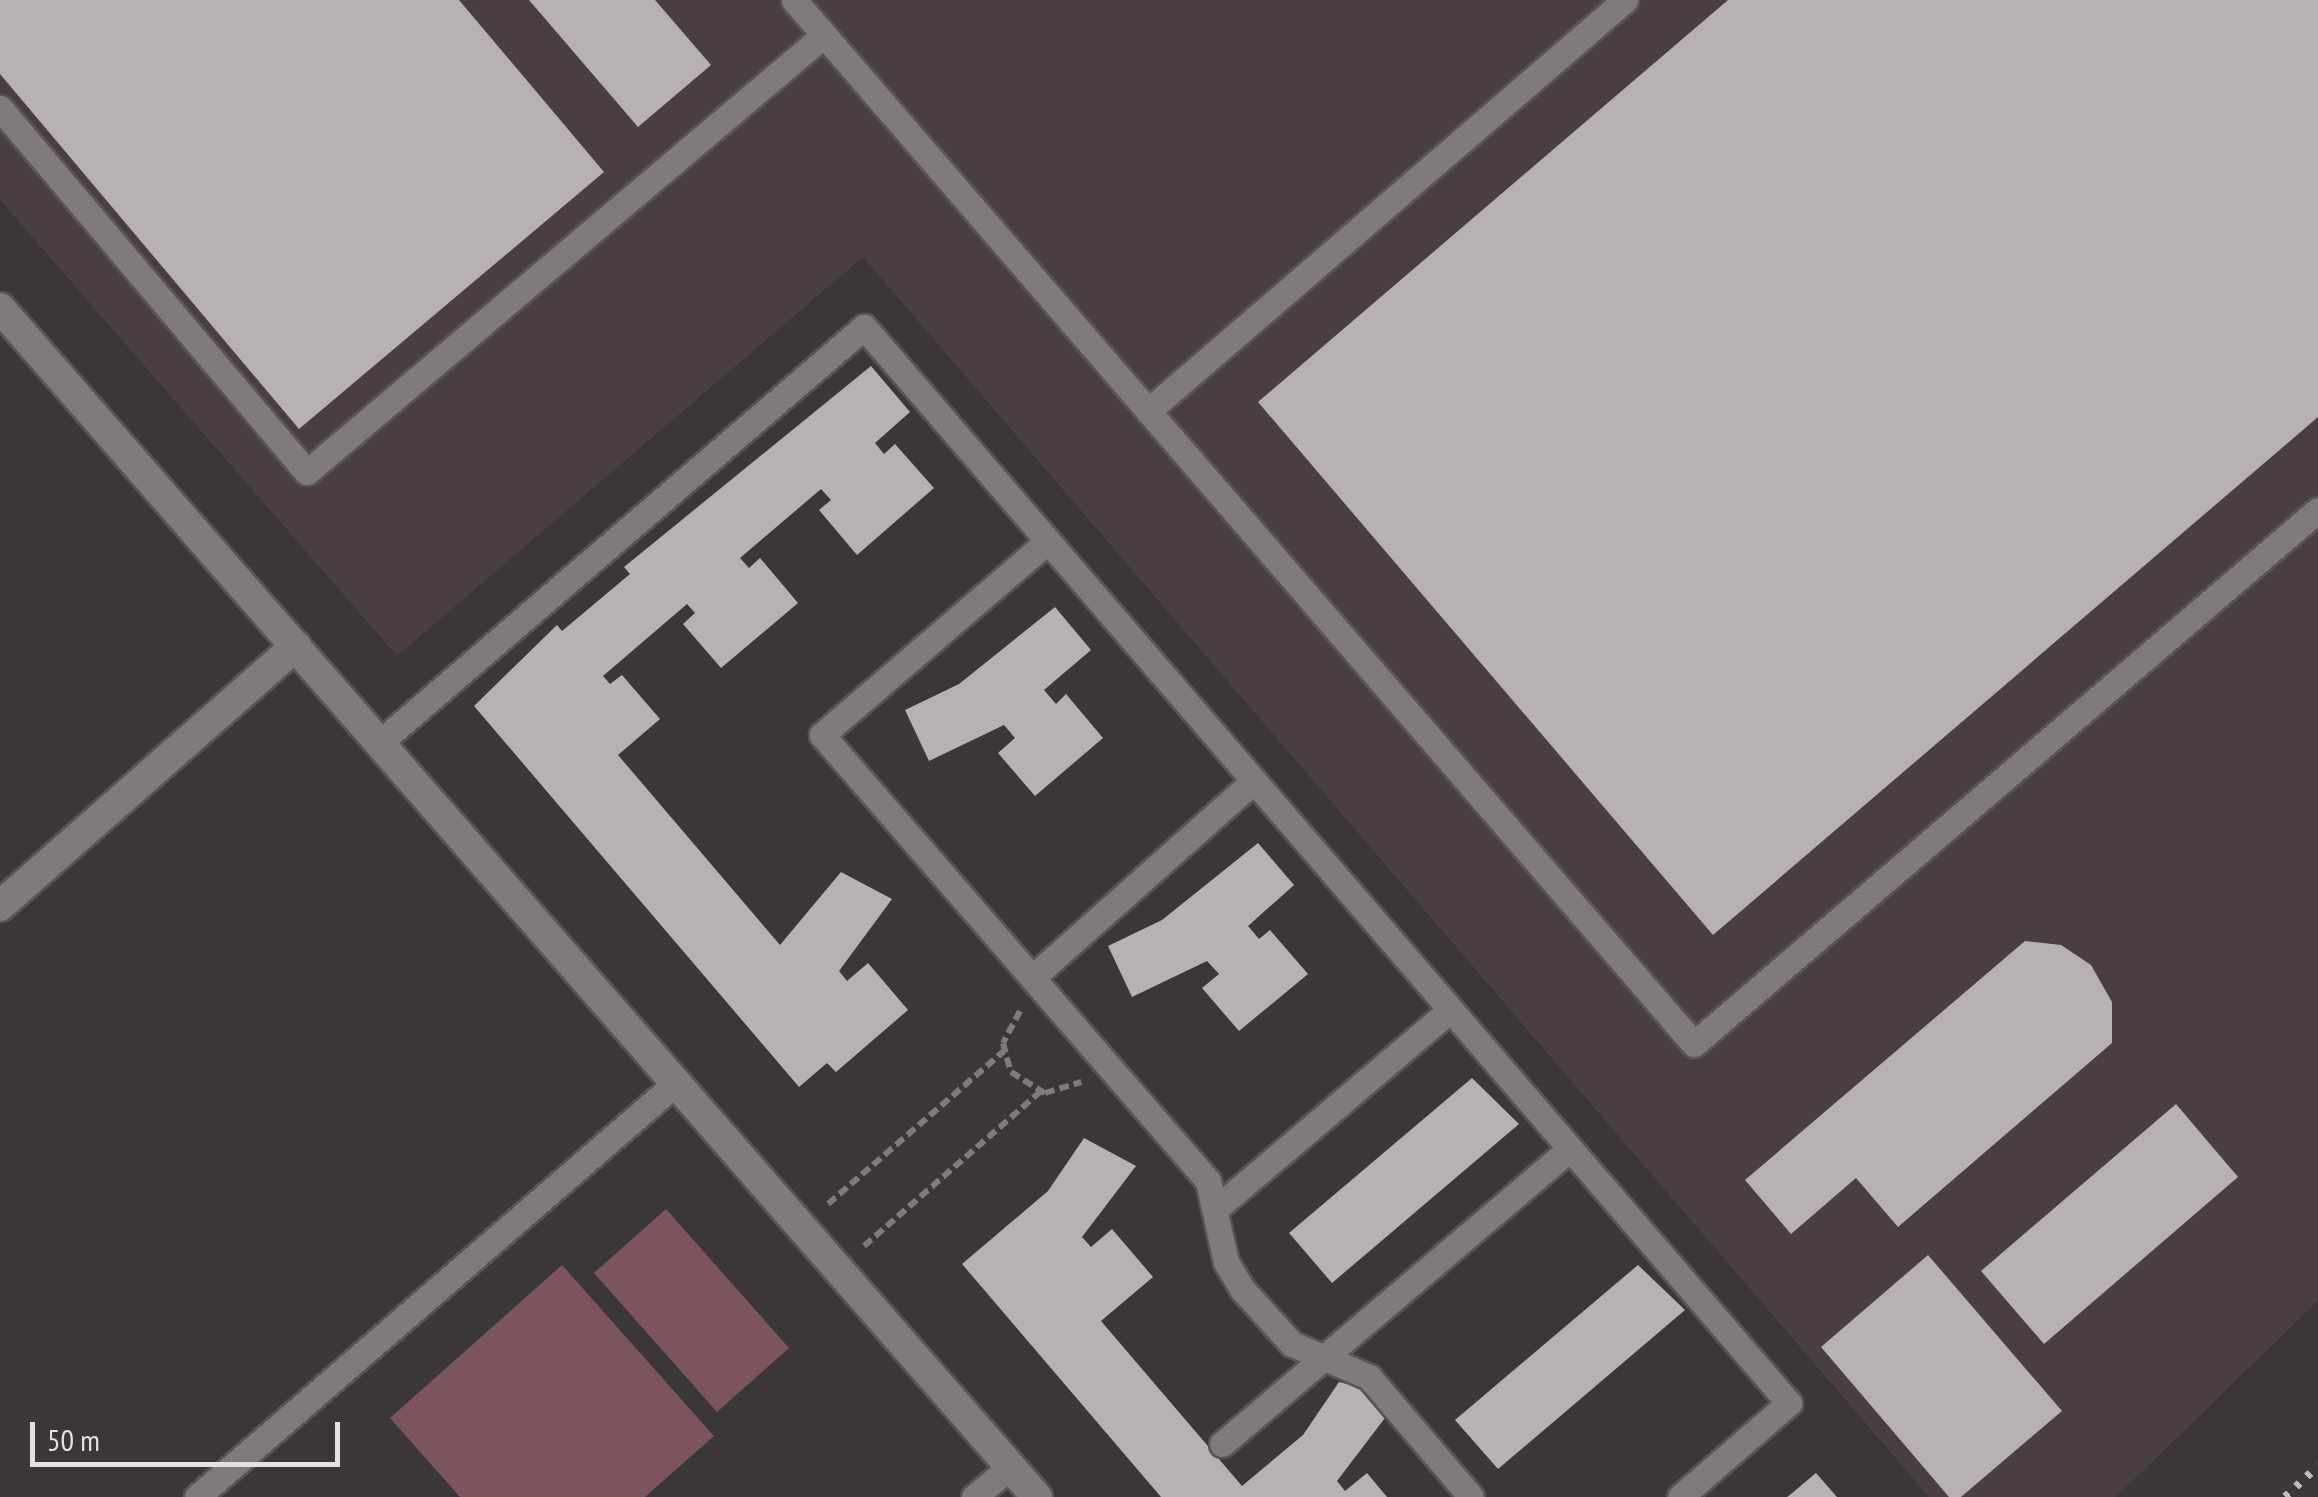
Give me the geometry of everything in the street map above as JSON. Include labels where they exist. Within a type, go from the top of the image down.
[{"type":"street","points":[[0,308],[1037,1497]]},
{"type":"street","points":[[0,906],[296,646]]},
{"type":"lane","points":[[794,0],[1694,1044],[2318,510]]},
{"type":"lane","points":[[1148,411],[1625,0]]},
{"type":"lane","points":[[0,108],[307,472],[824,35]]},
{"type":"lane","points":[[380,743],[864,327],[1788,1403],[1680,1497]]},
{"type":"lane","points":[[1048,540],[822,735],[1096,1047],[1219,1206],[1226,1262],[1242,1289],[1282,1337],[1370,1377],[1471,1497]]},
{"type":"lane","points":[[1034,976],[1254,781]]},
{"type":"lane","points":[[1219,1206],[1450,1010]]},
{"type":"lane","points":[[197,1497],[676,1083]]},
{"type":"lane","points":[[1222,1444],[1570,1149]]},
{"type":"lane","points":[[974,1497],[1010,1467]]},
{"type":"path","points":[[1040,1092],[1010,1072],[1004,1051],[1014,1016],[1053,998]]},
{"type":"path","points":[[838,1268],[1040,1092],[1082,1081],[1096,1047]]},
{"type":"path","points":[[802,1227],[1004,1051]]},
{"type":"shaded area","points":[[0,0],[2318,0],[2318,1301],[2116,1497],[1929,1497],[863,257],[397,656],[0,200]]},
{"type":"shaded area","points":[[666,1209],[789,1348],[717,1412],[594,1273]]},
{"type":"shaded area","points":[[562,1265],[714,1436],[645,1497],[460,1497],[390,1418]]},
{"type":"building","points":[[0,0],[459,0],[604,172],[299,429],[0,74]]},
{"type":"building","points":[[529,0],[655,0],[711,65],[638,127]]},
{"type":"building","points":[[1728,0],[2318,0],[2318,417],[1713,935],[1258,402]]},
{"type":"building","points":[[871,366],[910,412],[875,443],[884,454],[895,444],[934,488],[857,555],[819,510],[831,500],[821,489],[740,558],[749,568],[760,558],[798,603],[721,668],[683,624],[695,613],[687,604],[603,676],[610,684],[622,675],[660,719],[618,755],[780,945],[841,872],[892,899],[839,971],[847,981],[868,963],[908,1010],[836,1072],[827,1063],[799,1087],[474,706],[557,625],[562,631],[630,574],[624,567]]},
{"type":"building","points":[[1055,607],[1091,650],[1044,690],[1056,704],[1066,694],[1103,738],[1035,796],[998,753],[1015,738],[1004,725],[929,761],[905,710],[959,684]]},
{"type":"building","points":[[1258,843],[1294,885],[1248,926],[1259,939],[1270,930],[1308,974],[1239,1031],[1202,988],[1219,974],[1207,961],[1132,997],[1108,946],[1162,920]]},
{"type":"building","points":[[2025,941],[2061,945],[2091,965],[2112,1002],[2112,1043],[1898,1227],[1856,1178],[1791,1234],[1745,1180]]},
{"type":"building","points":[[1472,1078],[1519,1124],[1332,1283],[1289,1233]]},
{"type":"building","points":[[2176,1104],[2238,1177],[2044,1344],[1981,1271]]},
{"type":"building","points":[[1084,1138],[1136,1166],[1082,1237],[1091,1247],[1112,1229],[1153,1277],[1101,1321],[1242,1486],[1303,1435],[1339,1382],[1356,1386],[1391,1410],[1337,1481],[1345,1491],[1367,1473],[1387,1497],[1161,1497],[962,1264],[1048,1191]]},
{"type":"building","points":[[1928,1255],[2062,1411],[1961,1497],[1949,1497],[1821,1347]]},
{"type":"building","points":[[1638,1265],[1685,1310],[1498,1469],[1455,1420]]},
{"type":"building","points":[[1816,1473],[1837,1497],[1787,1497],[1791,1494]]},
{"type":"railway","points":[[2285,1497],[2318,1466]]}]
